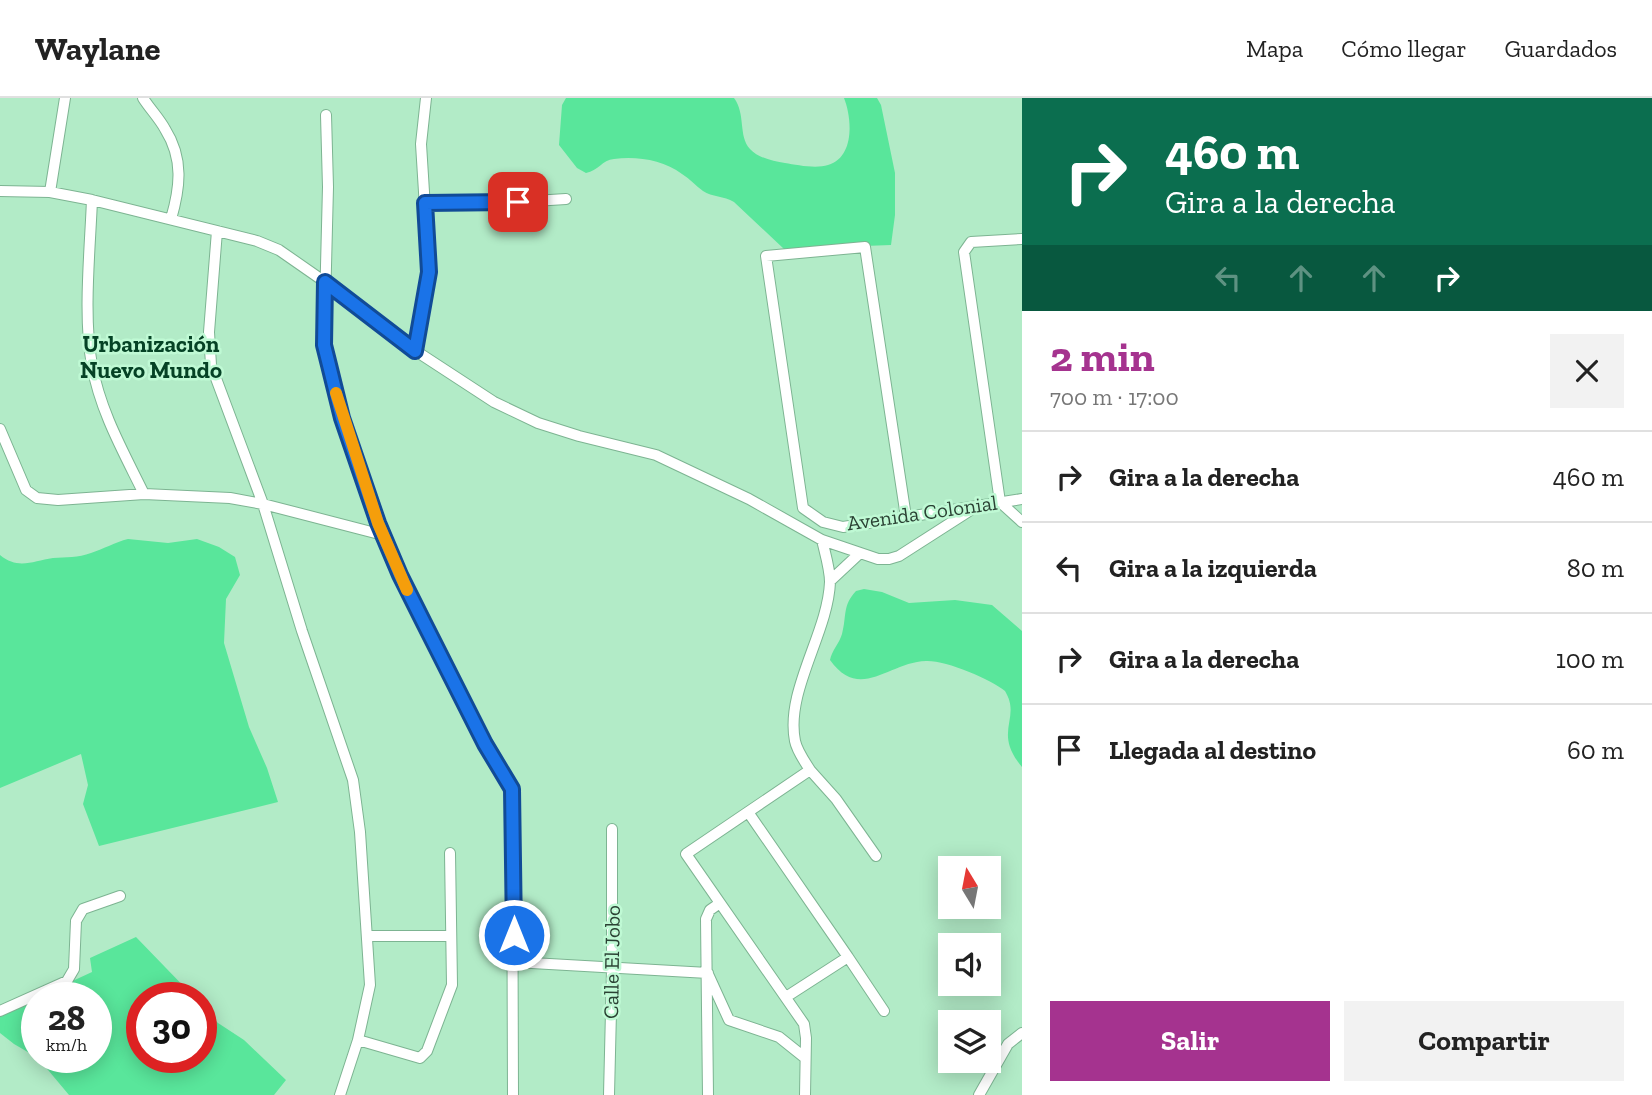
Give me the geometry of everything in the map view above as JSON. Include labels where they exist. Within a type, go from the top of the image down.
[{"type":"street","points":[[50,192],[65,98]]},
{"type":"street","points":[[144,99],[158,98]]},
{"type":"street","points":[[415,351],[429,272],[421,144],[426,98]]},
{"type":"street","points":[[144,99],[166,130],[177,156],[179,191],[171,219]]},
{"type":"street","points":[[326,114],[328,187],[324,345],[342,418],[400,575],[473,720],[512,789],[513,1095]]},
{"type":"street","points":[[0,191],[50,192],[92,200],[257,241],[279,250],[415,351],[494,402],[538,423],[656,455],[749,499],[822,540],[878,559],[899,556],[977,506]]},
{"type":"street","points":[[425,203],[566,199]]},
{"type":"street","points":[[92,200],[88,334],[92,365],[99,395],[144,494]]},
{"type":"street","points":[[217,231],[209,331],[211,365],[263,504],[302,631],[353,780],[370,985],[358,1040],[340,1095]]},
{"type":"street","points":[[1022,239],[971,242],[964,253],[1000,502],[1022,522]]},
{"type":"street","name":"Avenida Colonial","points":[[906,517],[865,247],[766,256],[803,508],[823,522],[843,527],[1022,499]]},
{"type":"street","points":[[0,429],[26,490],[37,498],[58,500],[144,494],[230,498],[383,535]]},
{"type":"street","points":[[822,540],[830,581],[825,611],[801,685],[794,723],[795,744],[810,770],[836,799],[876,856]]},
{"type":"street","points":[[830,581],[860,553]]},
{"type":"street","points":[[805,1095],[804,1024],[686,854],[810,770]]},
{"type":"street","points":[[748,812],[884,1011]]},
{"type":"street","name":"Calle El Jobo","points":[[609,1095],[612,829]]},
{"type":"street","points":[[358,1040],[416,1057],[424,1056],[452,985],[450,853]]},
{"type":"street","points":[[0,1011],[67,981],[74,969],[76,921],[83,909],[120,896]]},
{"type":"street","points":[[708,1095],[706,919],[710,909],[720,903]]},
{"type":"street","points":[[367,936],[450,936]]},
{"type":"street","points":[[786,997],[848,957]]},
{"type":"street","points":[[514,961],[708,973]]},
{"type":"street","points":[[708,973],[729,1020],[779,1037],[804,1057]]},
{"type":"street","points":[[979,1095],[1008,1044],[1022,1033]]},
{"type":"green space","points":[[566,98],[734,98],[740,111],[746,144],[753,152],[776,161],[818,167],[837,161],[847,146],[850,126],[844,98],[877,98],[881,105],[895,173],[895,215],[891,245],[784,249],[734,202],[707,193],[667,165],[641,159],[614,159],[586,173],[577,168],[559,145],[562,105]]},
{"type":"green space","points":[[128,539],[168,543],[197,539],[219,547],[235,557],[240,575],[226,599],[224,643],[249,727],[278,802],[99,846],[83,804],[88,785],[81,754],[0,788],[0,555],[13,562],[26,563],[81,556]]},
{"type":"green space","points":[[864,589],[882,592],[909,603],[955,600],[992,605],[1022,631],[1022,767],[1009,744],[1009,701],[1005,691],[989,681],[956,667],[926,661],[912,663],[875,677],[852,678],[841,672],[830,660],[842,634],[849,602],[856,591]]},
{"type":"green space","points":[[136,937],[180,982],[126,982],[126,1073],[217,1073],[217,1022],[244,1040],[286,1080],[274,1095],[69,1095],[51,1073],[112,1073],[112,982],[70,982],[92,972],[90,958]]},
{"type":"green space","points":[[21,1006],[21,1048],[0,1033],[0,1016]]},
{"type":"slow traffic","points":[[336,393],[378,523],[407,590]]},
{"type":"district","name":"Urbanización Nuevo Mundo","points":[[151,357]]},
{"type":"route","points":[[514,935],[512,789],[485,744],[424,623],[378,523],[342,418],[324,345],[324,327],[325,282],[415,351],[429,272],[425,203],[518,202]]}]
